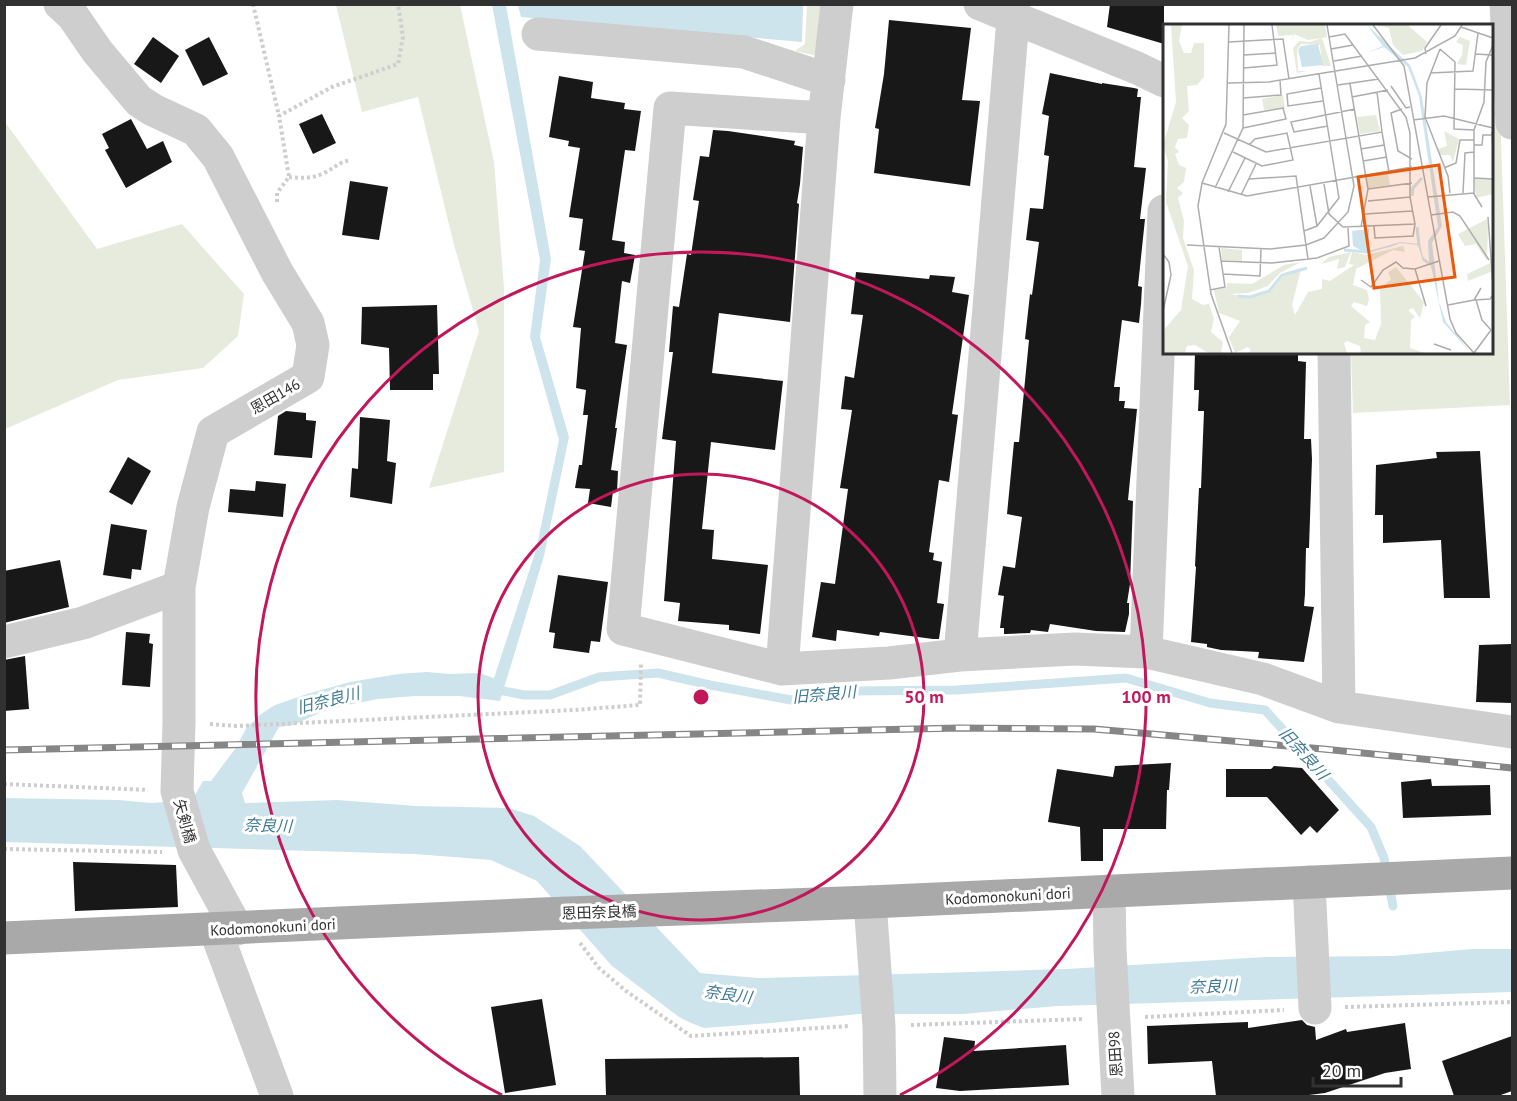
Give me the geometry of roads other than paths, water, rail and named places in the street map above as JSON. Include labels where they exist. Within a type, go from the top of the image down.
[{"type":"main road","name":"Kodomonokuni dori","points":[[656,910],[1512,873]]},
{"type":"main road","name":"恩田奈良橋","points":[[542,914],[656,910]]},
{"type":"main road","name":"Kodomonokuni dori","points":[[4,938],[542,914]]},
{"type":"street","name":"恩田146","points":[[60,4],[73,16],[97,51],[139,101],[153,110],[196,129],[218,157],[277,272],[308,323],[313,345],[308,377],[213,432],[193,507],[178,587],[177,791]]},
{"type":"street","points":[[782,669],[824,118],[837,4]]},
{"type":"street","points":[[980,4],[1163,81]]},
{"type":"street","points":[[1506,4],[1507,106]]},
{"type":"street","points":[[960,655],[1013,19]]},
{"type":"street","points":[[538,34],[744,52],[829,80]]},
{"type":"street","points":[[824,118],[670,108],[623,628],[782,669],[889,663],[960,655],[1076,649],[1146,652],[1263,679],[1339,707],[1512,732]]},
{"type":"street","points":[[1146,652],[1163,236]]},
{"type":"street","points":[[1334,354],[1339,707]]},
{"type":"street","points":[[4,642],[83,623],[178,587]]},
{"type":"street","name":"矢剣橋","points":[[177,791],[195,852],[226,929],[277,1096]]},
{"type":"street","points":[[1309,882],[1315,1006]]},
{"type":"street","name":"恩田98","points":[[1109,891],[1118,1096]]},
{"type":"street","points":[[870,902],[880,1096]]},
{"type":"water","name":"奈良川","points":[[492,5],[506,5],[551,259],[540,337],[569,437],[544,556],[500,701],[459,696],[378,699],[342,706],[321,712],[294,725],[279,727],[242,793],[245,803],[337,800],[416,806],[509,808],[534,816],[580,846],[700,973],[758,978],[937,973],[1067,969],[1266,957],[1392,956],[1472,949],[1512,949],[1512,992],[1058,1006],[963,1014],[859,1014],[704,1028],[679,1017],[612,966],[537,881],[491,860],[415,854],[5,842],[5,798],[119,800],[151,803],[192,800],[203,781],[211,781],[235,749],[247,727],[261,714],[275,705],[307,694],[350,682],[398,674],[479,673],[494,678],[536,550],[559,440],[530,337],[540,260]]},
{"type":"water","points":[[518,5],[803,5],[802,42],[521,17]]},
{"type":"waterway","name":"旧奈良川","points":[[493,689],[524,695],[550,695],[599,677],[658,673],[791,700],[854,691],[957,690],[1126,678],[1210,703],[1265,710],[1371,827],[1384,858],[1393,906]]},
{"type":"railway","points":[[4,750],[959,728],[1094,729],[1512,768]]}]
